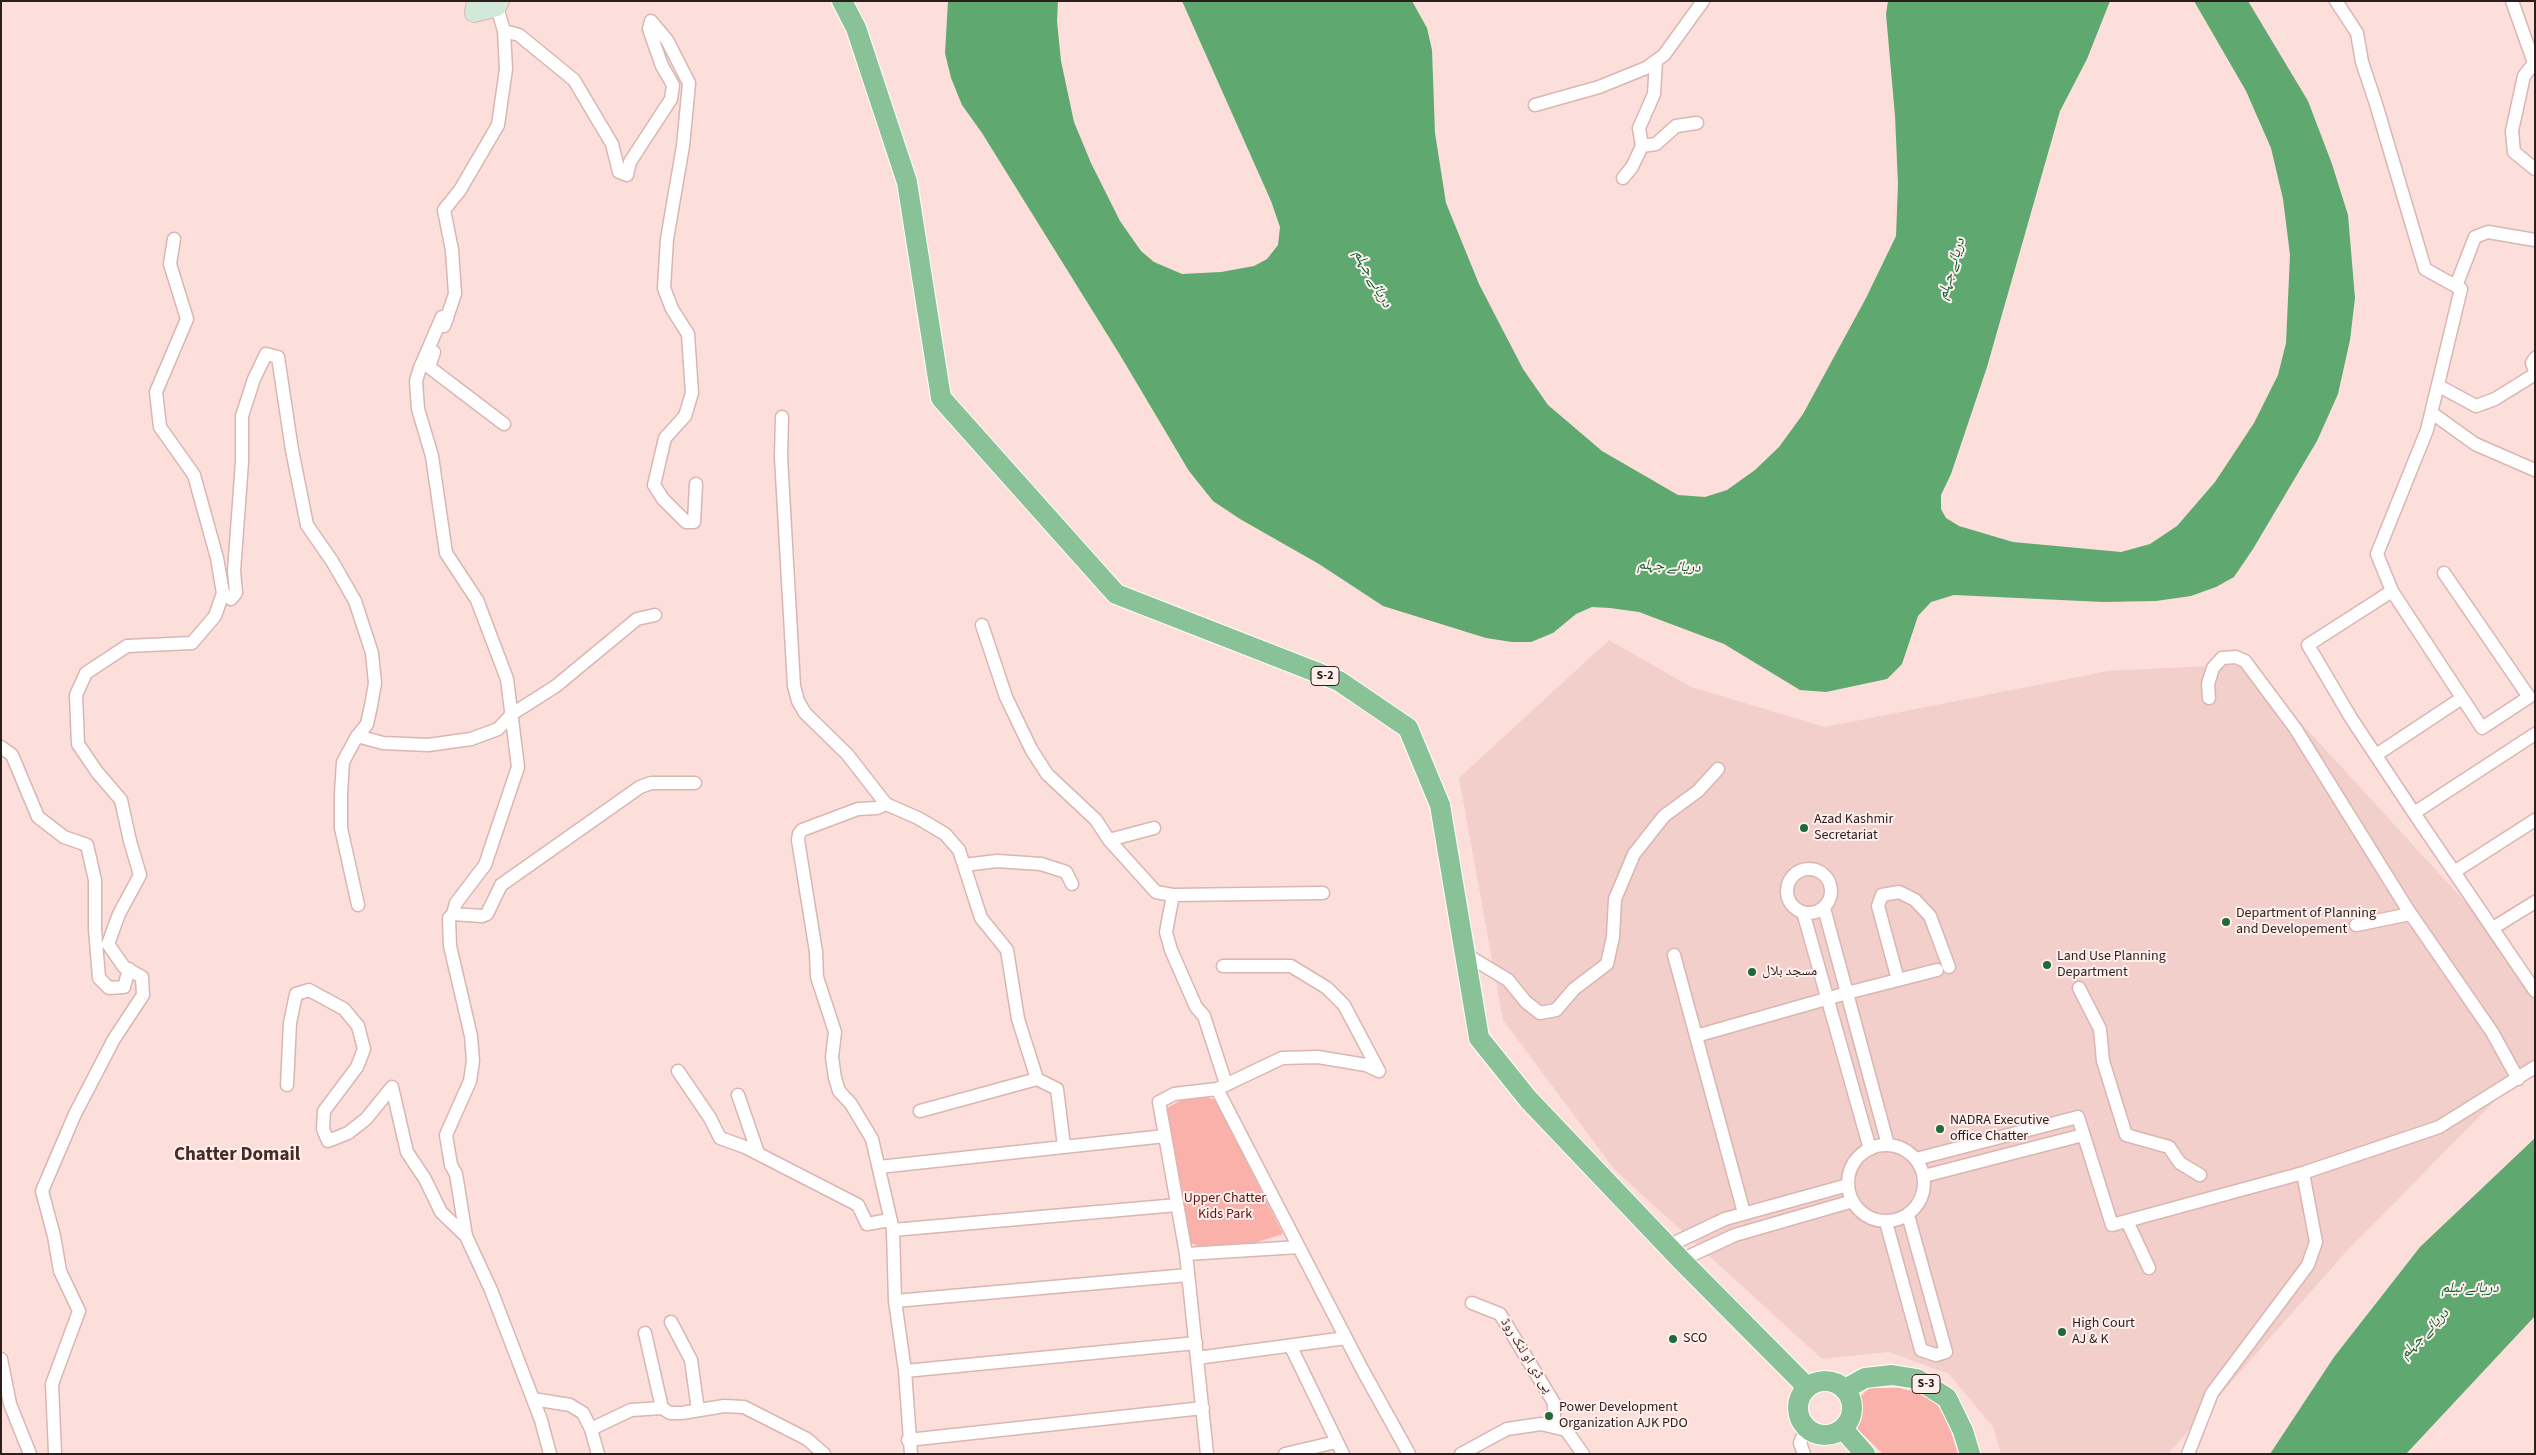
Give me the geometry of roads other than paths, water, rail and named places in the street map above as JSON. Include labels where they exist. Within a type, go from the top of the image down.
[{"type":"highway","name":"S-2","points":[[842,1],[856,28],[908,182],[941,398],[1116,594],[1339,681],[1408,728],[1440,805],[1479,1038],[1528,1099],[1675,1253],[1807,1387]]},
{"type":"highway","name":"S-3","points":[[1845,1390],[1865,1378],[1892,1376],[1916,1379],[1947,1398],[1963,1432],[1970,1454]]},
{"type":"highway","points":[[1824,1381],[1833,1382],[1845,1390],[1852,1400],[1853,1409],[1851,1418],[1843,1429],[1831,1435],[1822,1436],[1806,1428],[1800,1421],[1798,1403],[1807,1387],[1824,1381]]},
{"type":"highway","points":[[1843,1429],[1865,1454]]},
{"type":"main road","points":[[476,1],[474,14],[498,4]]},
{"type":"street","points":[[1535,106],[1599,87],[1633,74],[1656,61],[1664,55],[1703,1]]},
{"type":"street","points":[[2336,1],[2357,33],[2362,62],[2425,269],[2461,289],[2427,430],[2377,554],[2392,591],[2482,728],[2532,694],[2444,573]]},
{"type":"street","points":[[2512,1],[2534,63],[2524,76],[2512,131],[2514,152],[2535,169]]},
{"type":"street","points":[[498,4],[504,30],[506,69],[498,125],[460,190],[444,210],[452,250],[455,294],[429,367],[504,424]]},
{"type":"street","points":[[504,30],[519,35],[574,80],[612,144],[619,172],[627,175],[630,162],[671,99],[673,85],[662,66],[649,29],[651,21],[667,40],[682,64],[689,83],[689,103],[667,239],[664,288],[672,309],[688,334],[692,393],[685,416],[665,438],[654,485],[663,500],[686,522],[694,522],[696,484]]},
{"type":"street","points":[[1623,178],[1632,167],[1642,146],[1639,128],[1654,94],[1656,61]]},
{"type":"street","points":[[1642,146],[1656,144],[1676,126],[1697,123]]},
{"type":"street","points":[[2456,286],[2475,237],[2488,232],[2535,240]]},
{"type":"street","points":[[56,1454],[52,1384],[79,1311],[60,1271],[54,1236],[42,1192],[74,1114],[114,1038],[143,994],[142,978],[124,966],[108,944],[119,914],[140,874],[130,841],[122,800],[97,772],[78,744],[76,695],[86,673],[128,646],[192,643],[215,616],[223,593],[217,558],[194,475],[160,427],[156,392],[187,320],[170,264],[174,239]]},
{"type":"street","points":[[447,319],[442,317],[416,380],[418,409],[432,456],[446,553],[477,600],[487,630],[505,670],[518,767],[485,865],[456,903],[453,914],[449,918],[450,946],[471,1036],[473,1061],[470,1081],[446,1135],[451,1165],[456,1174],[466,1236],[491,1290],[533,1399],[550,1454]]},
{"type":"street","points":[[223,593],[231,599],[236,593],[234,571],[242,462],[242,416],[254,379],[266,354],[278,357],[292,450],[307,525],[332,561],[355,600],[372,653],[375,683],[367,724],[343,762],[340,802],[341,828],[358,906]]},
{"type":"street","points":[[2438,386],[2476,406],[2495,399],[2535,372],[2532,363],[2535,358]]},
{"type":"street","points":[[2432,413],[2475,444],[2535,470]]},
{"type":"street","points":[[782,418],[781,457],[794,686],[805,713],[847,754],[886,804],[918,818],[945,834],[959,850],[981,918],[1007,950],[1018,1019],[1038,1078],[1057,1089],[1064,1146]]},
{"type":"street","points":[[2392,591],[2308,644],[2414,814],[2534,987]]},
{"type":"street","points":[[358,736],[384,743],[428,745],[471,739],[498,729],[512,714],[556,686],[637,619],[655,616]]},
{"type":"street","points":[[982,625],[1006,697],[1031,749],[1047,774],[1096,820],[1109,840],[1156,892],[1173,895],[1323,893]]},
{"type":"street","points":[[2209,698],[2208,684],[2213,668],[2222,658],[2236,657],[2245,661],[2294,728],[2410,914],[2492,1032],[2518,1080]]},
{"type":"street","points":[[2376,755],[2462,698]]},
{"type":"street","points":[[2414,814],[2535,734]]},
{"type":"street","points":[[1,747],[12,755],[38,817],[64,837],[86,845],[95,880],[94,929],[99,978],[109,988],[124,987],[128,970]]},
{"type":"street","points":[[1465,954],[1508,980],[1526,1002],[1540,1012],[1556,1010],[1574,989],[1607,964],[1613,938],[1615,900],[1634,854],[1664,816],[1698,791],[1718,769]]},
{"type":"street","points":[[453,914],[482,916],[487,914],[501,885],[640,787],[651,783],[695,783]]},
{"type":"street","points":[[886,804],[877,808],[858,809],[802,830],[798,834],[798,840],[816,952],[817,977],[835,1032],[832,1057],[835,1078],[840,1091],[851,1104],[872,1138],[892,1225],[895,1301],[905,1371],[908,1440],[911,1454]]},
{"type":"street","points":[[2454,872],[2535,820]]},
{"type":"street","points":[[1109,840],[1154,828]]},
{"type":"street","points":[[964,865],[997,861],[1041,864],[1066,872],[1072,884]]},
{"type":"street","points":[[1802,870],[1817,870],[1828,880],[1831,895],[1824,908],[1817,912],[1804,912],[1792,905],[1787,892],[1791,879],[1802,870]]},
{"type":"street","points":[[1696,1036],[1847,993],[1943,969],[1930,916],[1915,900],[1899,892],[1882,895],[1878,906],[1898,980]]},
{"type":"street","points":[[1173,895],[1166,932],[1171,950],[1196,1007],[1204,1016],[1221,1086],[1299,1247],[1409,1454]]},
{"type":"street","points":[[2493,928],[2535,902]]},
{"type":"street","points":[[1824,908],[1888,1145]]},
{"type":"street","points":[[1804,912],[1870,1149]]},
{"type":"street","points":[[2356,925],[2410,914]]},
{"type":"street","points":[[1674,955],[1744,1213]]},
{"type":"street","points":[[1207,1454],[1186,1254],[1159,1102],[1174,1094],[1221,1086],[1282,1058],[1318,1057],[1366,1065],[1379,1071],[1344,1004],[1327,988],[1291,966],[1223,966]]},
{"type":"street","points":[[2079,988],[2100,1029],[2103,1061],[2126,1135],[2168,1147],[2180,1163],[2200,1174]]},
{"type":"street","points":[[287,1085],[290,1023],[296,994],[309,990],[344,1009],[358,1026],[364,1048],[357,1067],[324,1111],[323,1129],[328,1141],[348,1133],[366,1119],[392,1088],[407,1152],[425,1179],[441,1212],[466,1236]]},
{"type":"street","points":[[1916,1159],[2078,1117],[2112,1225],[2303,1172],[2439,1127],[2518,1080],[2535,1067]]},
{"type":"street","points":[[678,1071],[710,1118],[720,1138],[758,1153],[858,1205],[867,1224],[892,1225],[1177,1205]]},
{"type":"street","points":[[920,1111],[1038,1078]]},
{"type":"street","points":[[738,1095],[758,1153]]},
{"type":"street","points":[[1924,1176],[2083,1135]]},
{"type":"street","points":[[879,1167],[1165,1136]]},
{"type":"street","points":[[1888,1145],[1900,1148],[1916,1159],[1924,1176],[1925,1188],[1921,1201],[1903,1218],[1886,1222],[1866,1216],[1853,1201],[1848,1185],[1849,1172],[1855,1161],[1870,1149],[1888,1145]]},
{"type":"street","points":[[2188,1454],[2212,1393],[2308,1265],[2316,1242],[2303,1172]]},
{"type":"street","points":[[1675,1253],[1725,1219],[1848,1185]]},
{"type":"street","points":[[1675,1253],[1853,1201]]},
{"type":"street","points":[[1886,1222],[1920,1350],[1936,1355],[1946,1352],[1908,1215]]},
{"type":"street","points":[[2127,1221],[2149,1268]]},
{"type":"street","points":[[1186,1254],[1299,1247]]},
{"type":"street","points":[[895,1301],[1188,1275]]},
{"type":"street","name":"پی ڈی او لنک روڈ","points":[[1472,1302],[1500,1314],[1554,1403],[1554,1428]]},
{"type":"street","points":[[671,1322],[691,1360],[698,1410]]},
{"type":"street","points":[[645,1333],[662,1408]]},
{"type":"street","points":[[1197,1358],[1346,1338]]},
{"type":"street","points":[[905,1371],[1196,1343]]},
{"type":"street","points":[[1291,1346],[1343,1454]]},
{"type":"street","points":[[1,1359],[10,1404],[30,1454]]},
{"type":"street","points":[[533,1399],[570,1405],[583,1413],[591,1429],[598,1454]]},
{"type":"street","points":[[591,1429],[630,1410],[662,1408],[670,1413],[724,1406],[744,1407],[807,1439],[824,1454]]},
{"type":"street","points":[[908,1440],[1203,1408]]},
{"type":"street","points":[[1461,1454],[1507,1429],[1541,1424],[1566,1430],[1583,1454]]},
{"type":"street","points":[[1804,1454],[1800,1443],[1806,1428]]},
{"type":"street","points":[[1285,1454],[1336,1442]]},
{"type":"water","name":"دریائے جہلم","points":[[948,1],[1058,1],[1057,21],[1061,61],[1074,122],[1091,163],[1120,221],[1141,251],[1154,262],[1182,274],[1221,272],[1254,266],[1267,259],[1278,245],[1280,227],[1271,201],[1182,1],[1412,1],[1427,28],[1432,50],[1435,133],[1446,203],[1479,284],[1523,369],[1548,405],[1602,451],[1678,495],[1705,497],[1727,490],[1755,470],[1779,447],[1803,414],[1866,298],[1896,236],[1898,184],[1895,116],[1886,14],[1888,1],[2110,1],[2087,59],[2060,111],[1987,367],[1951,474],[1941,495],[1941,509],[1946,518],[1959,526],[2013,542],[2121,552],[2150,544],[2177,526],[2215,482],[2254,423],[2278,375],[2286,343],[2290,255],[2283,199],[2271,148],[2246,91],[2194,1],[2248,1],[2308,101],[2332,164],[2348,215],[2355,298],[2350,340],[2338,394],[2317,441],[2253,549],[2234,577],[2216,587],[2191,596],[2156,601],[2103,602],[1954,595],[1931,602],[1918,616],[1902,664],[1887,679],[1826,692],[1800,690],[1724,644],[1639,612],[1592,607],[1576,614],[1553,633],[1531,642],[1512,642],[1486,638],[1383,606],[1319,564],[1240,519],[1213,501],[1189,471],[1120,355],[982,133],[962,105],[951,78],[945,53]]},
{"type":"water","name":"دریائے نیلم","points":[[2535,1138],[2535,1316],[2406,1454],[2270,1454],[2334,1357],[2420,1247]]},
{"type":"place","name":"Azad Kashmir Secretariat","points":[[1804,828]]},
{"type":"place","name":"Department of Planning and Developement","points":[[2226,922]]},
{"type":"place","name":"Land Use Planning Department","points":[[2047,965]]},
{"type":"place","name":"مسجد بلال","points":[[1752,972]]},
{"type":"place","name":"NADRA Executive office Chatter","points":[[1940,1129]]},
{"type":"place","name":"High Court AJ & K","points":[[2062,1332]]},
{"type":"place","name":"SCO","points":[[1673,1339]]},
{"type":"place","name":"Power Development Organization AJK PDO","points":[[1549,1416]]},
{"type":"district","name":"Chatter Domail","points":[[237,1156]]},
{"type":"park label","name":"Upper Chatter Kids Park","points":[[1225,1208]]}]
